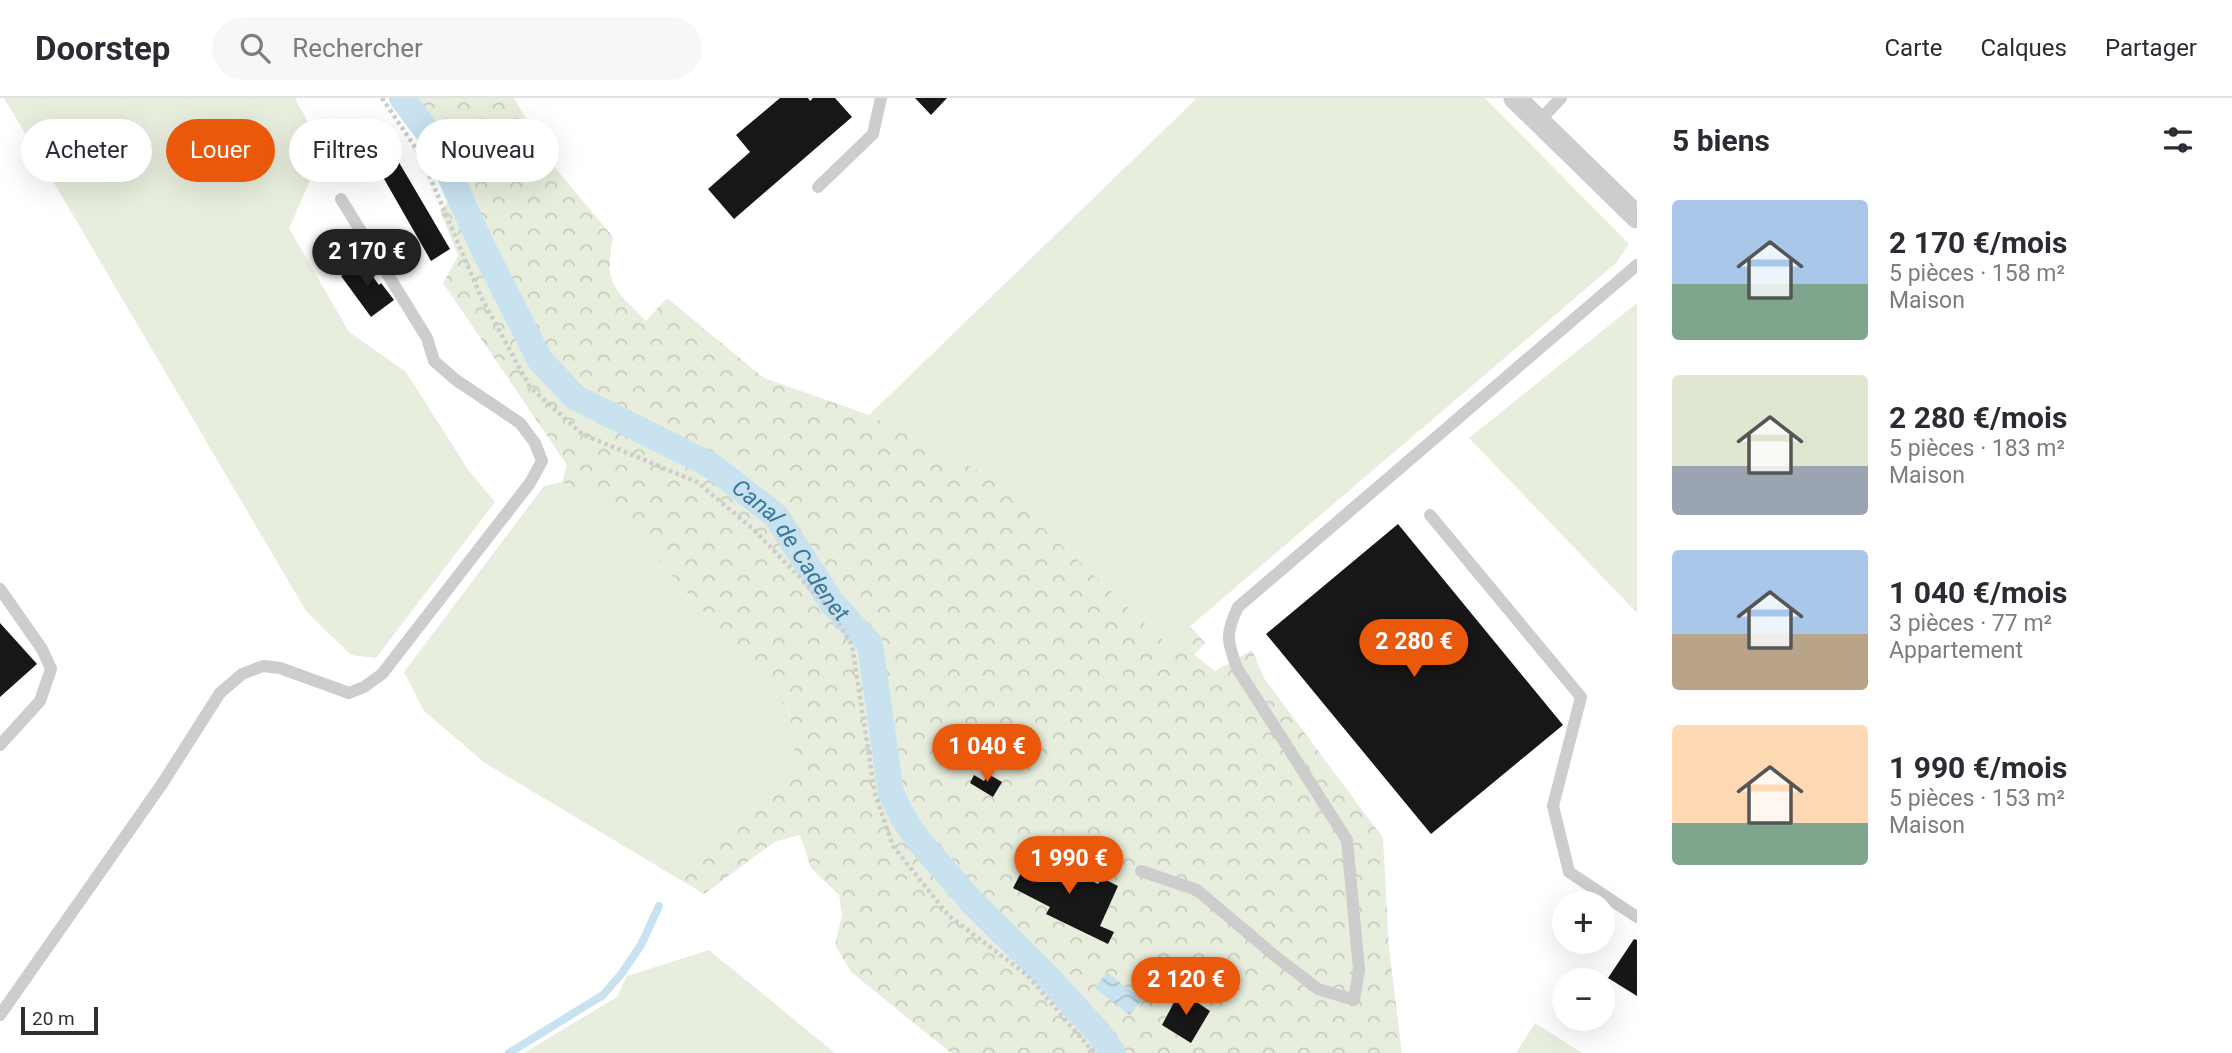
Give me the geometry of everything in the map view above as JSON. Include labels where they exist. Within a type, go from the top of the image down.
[{"type":"street","points":[[1515,98],[1636,214]]},
{"type":"lane","points":[[818,187],[873,134],[881,98]]},
{"type":"lane","points":[[1539,121],[1561,98]]},
{"type":"lane","points":[[0,1015],[162,784],[220,693],[242,674],[263,666],[280,668],[349,693],[364,687],[382,674],[530,483],[542,461],[535,443],[520,423],[456,380],[434,361],[428,338],[341,199]]},
{"type":"lane","points":[[1141,871],[1197,890],[1318,989],[1354,1000],[1359,970],[1347,840],[1237,668],[1228,643],[1228,627],[1238,607],[1637,265]]},
{"type":"lane","points":[[1430,515],[1581,697],[1553,806],[1569,872],[1637,917]]},
{"type":"lane","points":[[0,589],[42,649],[51,669],[40,701],[0,745]]},
{"type":"path","points":[[382,98],[421,156],[481,297],[530,387],[582,434],[697,482],[752,528],[829,608],[852,645],[875,794],[893,846],[950,916],[1027,975],[1094,1053]]},
{"type":"green space","points":[[4,98],[295,98],[306,119],[289,119],[289,182],[309,182],[289,228],[349,332],[406,372],[469,471],[495,502],[376,658],[351,655],[306,611],[53,182],[152,182],[152,119],[21,119],[21,127]]},
{"type":"green space","points":[[416,98],[514,98],[526,119],[432,119]]},
{"type":"green space","points":[[1197,98],[1485,98],[1629,244],[1616,263],[1168,645],[987,475],[869,415]]},
{"type":"green space","points":[[559,172],[613,237],[610,266],[614,285],[646,321],[667,298],[764,378],[869,415],[987,475],[1168,645],[1190,626],[1205,643],[1194,655],[1215,671],[1252,650],[1264,678],[1383,838],[1389,948],[1402,1053],[951,1053],[851,972],[835,945],[842,915],[839,895],[811,868],[800,835],[774,842],[704,894],[674,876],[711,848],[792,761],[795,744],[788,710],[615,509],[562,482],[567,465],[443,283],[458,256],[440,211],[459,187],[458,182],[559,182]]},
{"type":"green space","points":[[1637,303],[1637,613],[1469,438]]},
{"type":"green space","points":[[562,482],[615,509],[788,710],[795,744],[792,761],[711,848],[674,876],[485,763],[424,711],[404,672],[544,486]]},
{"type":"green space","points":[[709,950],[835,1053],[524,1053],[617,997],[627,976]]},
{"type":"green space","points":[[1535,1023],[1582,1053],[1516,1053]]},
{"type":"water","points":[[1107,972],[1142,1000],[1130,1015],[1095,988]]},
{"type":"building","points":[[780,98],[808,98],[810,101],[813,98],[835,98],[852,117],[734,219],[708,189],[750,152],[736,135]]},
{"type":"building","points":[[915,98],[947,98],[931,115]]},
{"type":"building","points":[[402,167],[450,249],[431,261],[386,182],[402,182]]},
{"type":"building","points":[[362,262],[394,300],[371,317],[341,276]]},
{"type":"building","points":[[1398,524],[1563,725],[1431,834],[1266,634]]},
{"type":"building","points":[[0,623],[37,664],[0,697]]},
{"type":"building","points":[[988,774],[1002,782],[993,797],[970,783],[974,775],[984,781]]},
{"type":"building","points":[[1031,854],[1068,873],[1070,870],[1098,884],[1102,878],[1118,886],[1100,926],[1114,932],[1108,944],[1046,914],[1050,907],[1013,888]]},
{"type":"building","points":[[1634,939],[1637,940],[1637,996],[1615,982],[1615,968]]},
{"type":"building","points":[[1180,991],[1210,1011],[1191,1043],[1162,1025]]},
{"type":"waterway","name":"Canal de Cadenet","points":[[402,98],[433,139],[484,250],[540,360],[575,397],[712,466],[776,516],[832,603],[870,644],[891,793],[902,816],[918,840],[972,902],[1045,974],[1098,1032],[1113,1053]]},
{"type":"waterway","points":[[509,1053],[603,995],[641,945],[659,906]]}]
